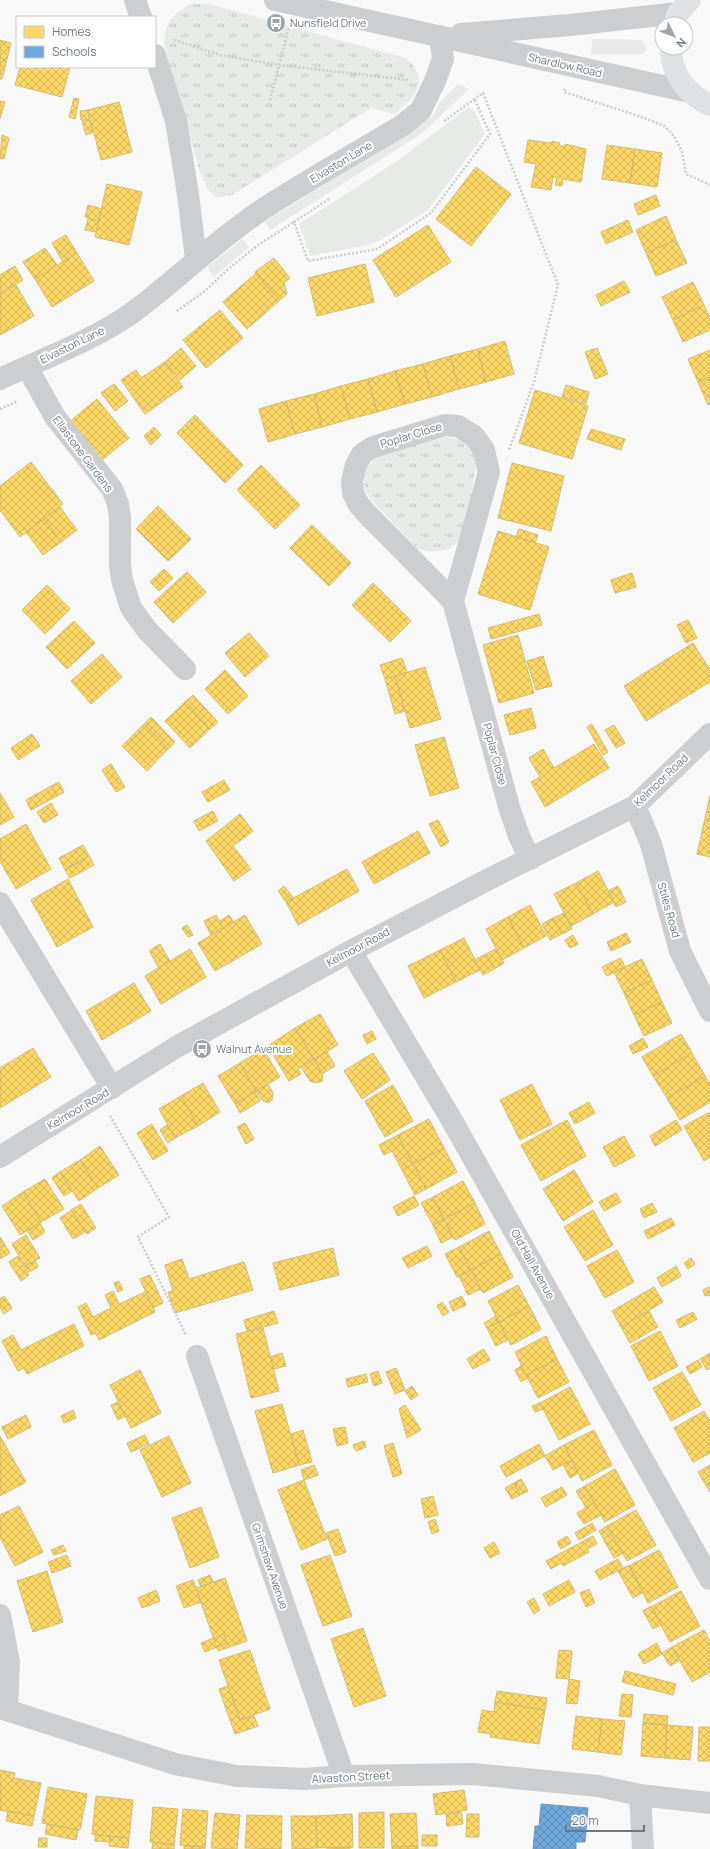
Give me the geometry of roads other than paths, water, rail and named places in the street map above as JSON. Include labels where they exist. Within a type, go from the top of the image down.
[{"type":"highway","points":[[672,56],[677,75],[690,92],[710,105]]},
{"type":"street","points":[[135,0],[141,16]]},
{"type":"street","name":"Shardlow Road","points":[[285,2],[690,92]]},
{"type":"street","name":"Shardlow Road","points":[[440,36],[570,25],[681,12]]},
{"type":"street","name":"Elvaston Lane","points":[[0,379],[102,331],[131,313],[157,294],[196,259],[262,210],[403,125],[422,110],[435,81],[443,59],[440,36]]},
{"type":"street","points":[[156,58],[176,121],[188,194],[196,259]]},
{"type":"street","name":"Ellastone Gardens","points":[[26,367],[55,417],[112,489],[118,504],[120,518],[120,566],[122,580],[131,608],[147,630],[185,668]]},
{"type":"street","name":"Poplar Close","points":[[453,601],[490,472],[484,450],[474,436],[458,426],[445,425],[373,447],[362,454],[356,465],[352,481],[353,493],[359,505],[453,601],[509,807],[519,836],[530,859]]},
{"type":"street","name":"Kelmoor Road","points":[[0,1157],[105,1093],[178,1046],[351,951],[491,878],[635,806],[710,734]]},
{"type":"street","name":"Stiles Road","points":[[635,806],[651,844],[680,951],[710,1011]]},
{"type":"street","points":[[0,903],[105,1093]]},
{"type":"street","name":"Old Hall Avenue","points":[[351,951],[450,1117],[710,1579]]},
{"type":"street","name":"Grimshaw Avenue","points":[[197,1356],[344,1776]]},
{"type":"street","points":[[0,1615],[9,1662],[3,1708]]},
{"type":"street","name":"Alvaston Street","points":[[3,1708],[174,1764],[237,1776],[305,1779],[344,1776],[473,1774],[598,1786],[640,1795],[710,1803]]},
{"type":"street","points":[[639,1846],[640,1795]]},
{"type":"place","name":"Nunsfield Drive","points":[[276,23]]},
{"type":"place","name":"Walnut Avenue","points":[[202,1049]]}]
